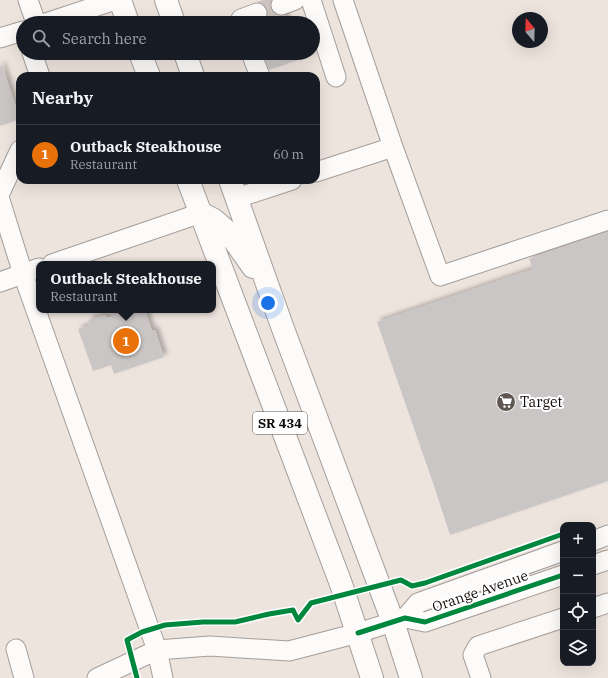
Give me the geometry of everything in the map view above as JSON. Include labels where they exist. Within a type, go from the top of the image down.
[{"type":"main road","points":[[120,0],[126,16]]},
{"type":"main road","points":[[166,0],[172,16]]},
{"type":"main road","points":[[142,60],[147,72]]},
{"type":"main road","points":[[187,60],[192,72]]},
{"type":"main road","name":"SR 434","points":[[190,184],[341,584],[372,678]]},
{"type":"main road","name":"SR 434","points":[[233,189],[269,289],[399,620],[411,678]]},
{"type":"main road","points":[[201,213],[214,220],[229,233],[269,289]]},
{"type":"street","points":[[28,0],[34,16]]},
{"type":"street","points":[[67,16],[115,0]]},
{"type":"street","points":[[311,0],[316,16]]},
{"type":"street","points":[[344,0],[393,147],[440,276],[608,220]]},
{"type":"street","points":[[320,28],[336,77]]},
{"type":"street","points":[[0,38],[16,33]]},
{"type":"street","points":[[34,60],[39,72]]},
{"type":"street","points":[[254,60],[259,72]]},
{"type":"street","points":[[320,171],[393,147]]},
{"type":"street","points":[[16,161],[1,203],[31,271],[36,286]]},
{"type":"street","points":[[233,189],[266,184]]},
{"type":"street","points":[[61,261],[201,213]]},
{"type":"street","points":[[0,282],[31,271]]},
{"type":"street","points":[[45,313],[157,650],[163,678]]},
{"type":"street","points":[[596,540],[608,535]]},
{"type":"street","name":"Orange Avenue","points":[[399,620],[418,602],[560,552]]},
{"type":"street","points":[[596,564],[608,560]]},
{"type":"street","name":"Orange Avenue","points":[[157,650],[210,646],[289,651],[358,633],[399,620],[425,622],[560,576]]},
{"type":"street","points":[[596,607],[608,603]]},
{"type":"street","points":[[481,678],[474,655],[478,646],[560,619]]},
{"type":"street","points":[[16,649],[24,678]]},
{"type":"street","points":[[97,678],[157,650]]},
{"type":"building","points":[[272,0],[270,3],[271,8],[274,13],[279,16],[268,16],[264,4],[256,2]]},
{"type":"building","points":[[265,60],[298,60],[269,70]]},
{"type":"building","points":[[2,65],[16,107],[16,120],[0,126],[0,66]]},
{"type":"building","name":"Target","points":[[608,232],[608,481],[450,535],[377,322],[533,269],[529,259]]},
{"type":"building","points":[[121,313],[146,313],[152,331],[155,330],[164,357],[114,374],[111,365],[93,371],[78,329],[90,325],[88,320],[105,315],[107,318]]},
{"type":"tunnel","points":[[257,13],[281,5]]},
{"type":"cycle path","points":[[137,678],[127,640],[142,632],[165,625],[203,622],[235,622],[293,610],[298,620],[311,603],[401,580],[412,586],[425,583],[560,535]]},
{"type":"cycle path","points":[[358,633],[405,618],[425,622],[560,576]]},
{"type":"place","name":"Outback Steakhouse","points":[[126,341]]},
{"type":"place","name":"Target","points":[[506,402]]}]
